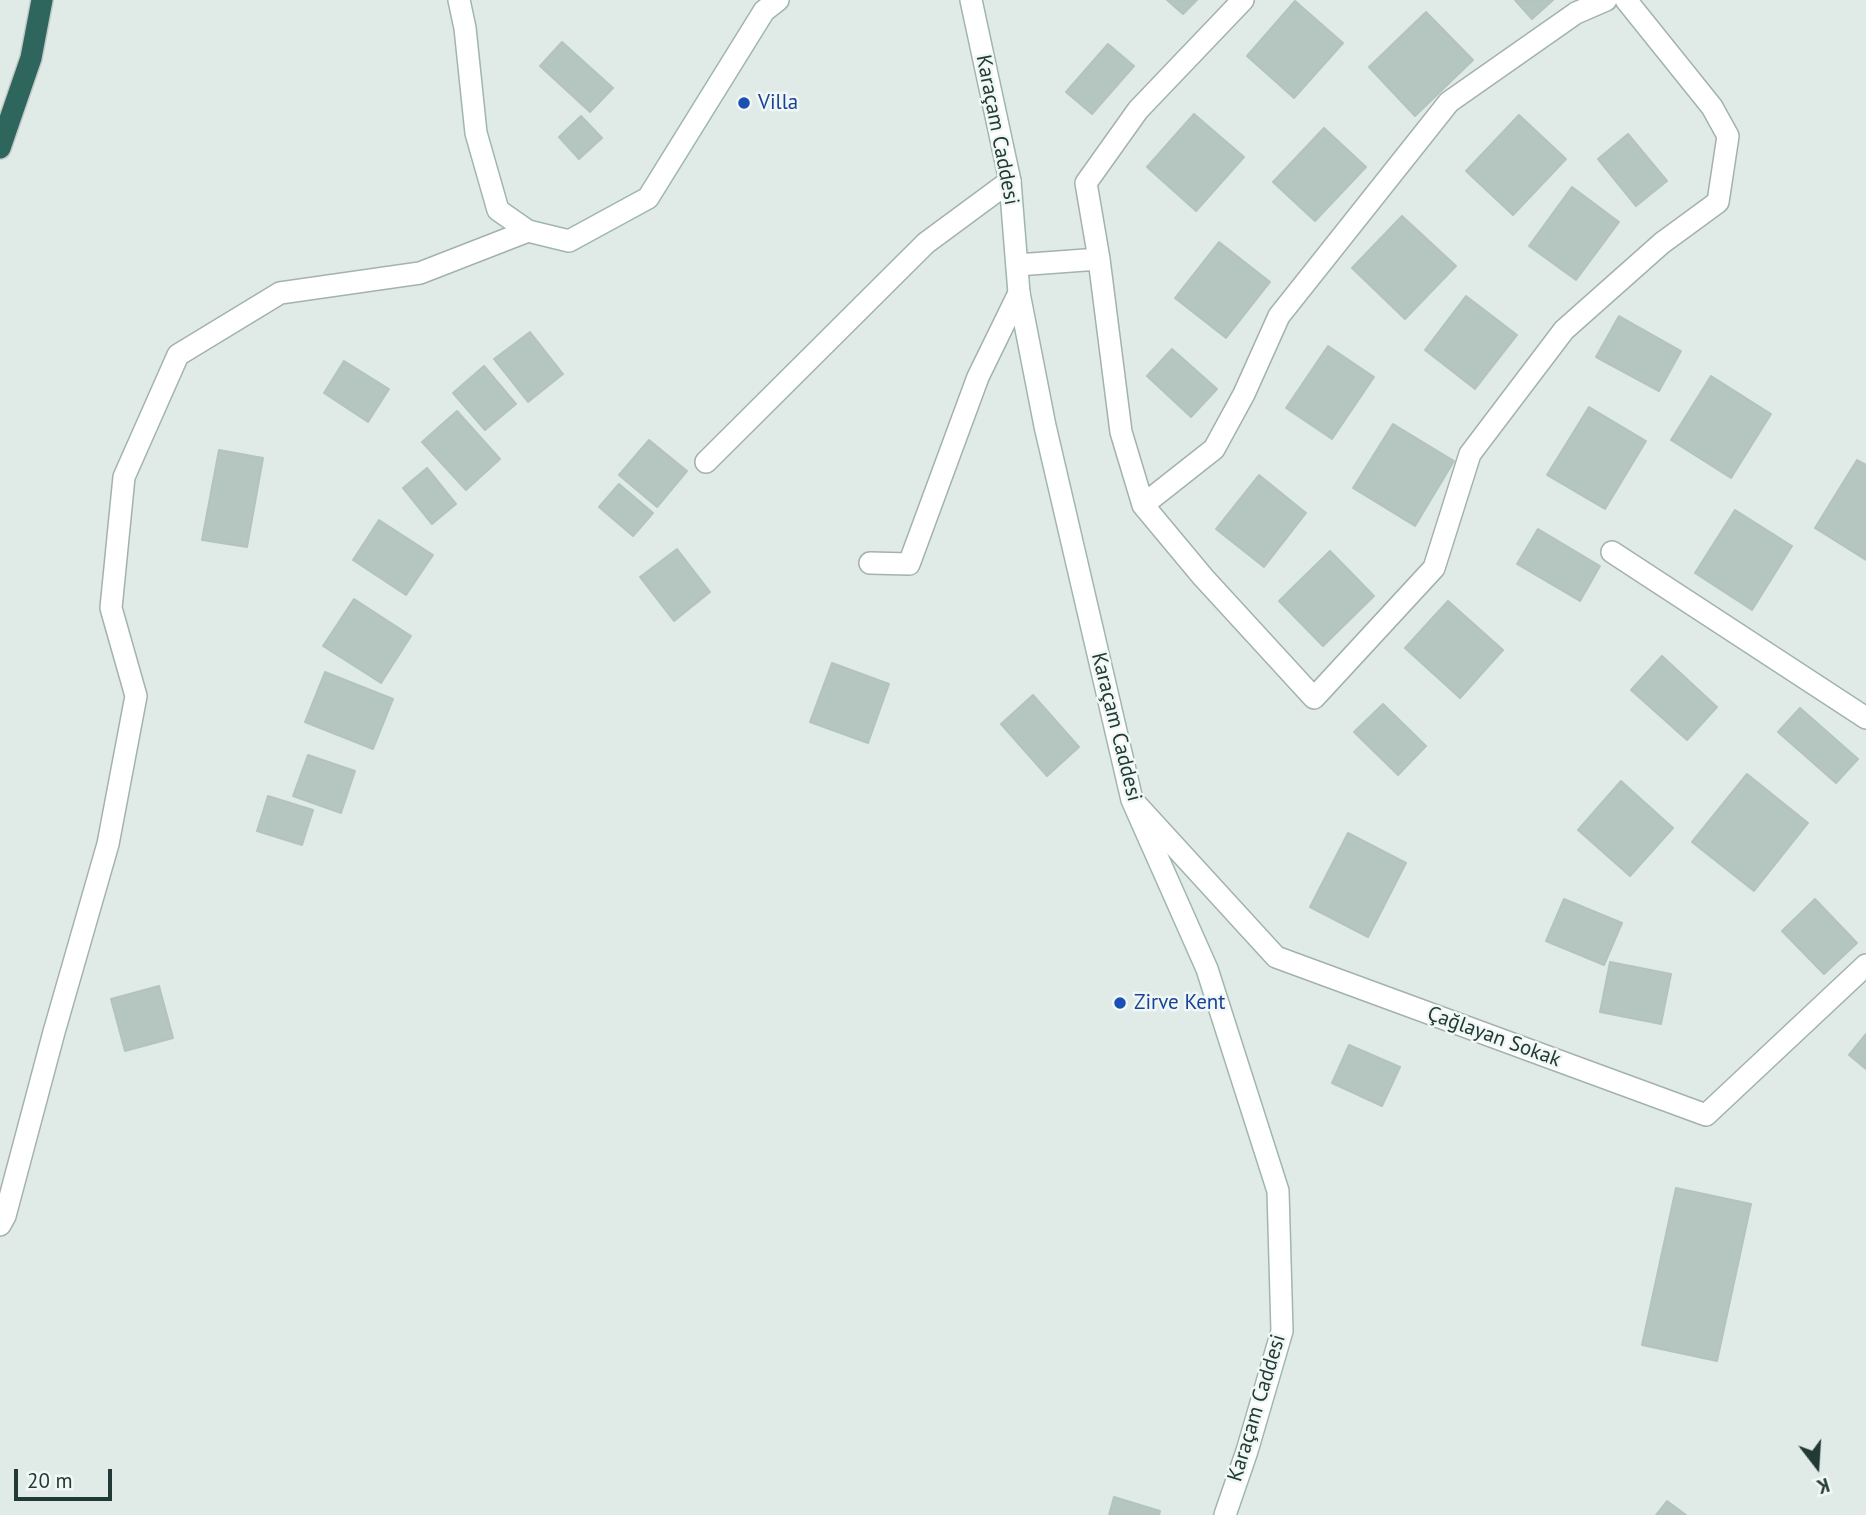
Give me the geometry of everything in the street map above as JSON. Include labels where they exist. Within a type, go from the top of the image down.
[{"type":"highway","points":[[0,148],[31,58],[41,0]]},
{"type":"street","points":[[458,0],[465,28],[476,133],[498,210],[528,231],[569,241],[648,198],[764,11],[778,0]]},
{"type":"street","name":"Karaçam Caddesi","points":[[971,0],[1010,181],[1019,293],[1045,426],[1132,800],[1207,969],[1278,1191],[1282,1331],[1247,1451],[1224,1515]]},
{"type":"street","points":[[1243,0],[1138,110],[1086,183],[1099,259],[1121,432],[1143,505],[1203,577],[1314,698],[1434,568],[1470,454],[1564,330],[1662,243],[1718,202],[1728,136],[1712,107],[1626,0]]},
{"type":"street","points":[[1143,505],[1214,449],[1244,394],[1279,316],[1449,102],[1576,13],[1606,0]]},
{"type":"street","points":[[706,463],[926,243],[1010,181]]},
{"type":"street","points":[[0,1225],[5,1216],[54,1031],[108,844],[136,696],[111,608],[124,477],[178,355],[280,293],[421,273],[528,231]]},
{"type":"street","points":[[1017,265],[1099,259]]},
{"type":"street","points":[[870,563],[909,564],[978,377],[1019,293]]},
{"type":"street","points":[[1612,552],[1866,718]]},
{"type":"street","name":"Çağlayan Sokak","points":[[1132,800],[1276,957],[1706,1115],[1866,965]]},
{"type":"building","points":[[1167,0],[1197,0],[1183,14]]},
{"type":"building","points":[[1515,0],[1553,0],[1532,19]]},
{"type":"building","points":[[1295,1],[1343,43],[1294,98],[1247,56]]},
{"type":"building","points":[[1426,12],[1473,60],[1415,116],[1369,67]]},
{"type":"building","points":[[562,42],[613,88],[590,112],[540,66]]},
{"type":"building","points":[[1108,44],[1134,66],[1092,114],[1066,92]]},
{"type":"building","points":[[1194,114],[1244,157],[1196,211],[1147,167]]},
{"type":"building","points":[[1519,115],[1566,159],[1513,215],[1466,171]]},
{"type":"building","points":[[581,116],[602,138],[579,159],[559,137]]},
{"type":"building","points":[[1324,128],[1366,167],[1315,221],[1273,182]]},
{"type":"building","points":[[1628,134],[1667,181],[1636,206],[1598,159]]},
{"type":"building","points":[[1572,187],[1619,222],[1576,280],[1529,246]]},
{"type":"building","points":[[1402,216],[1456,266],[1405,319],[1352,268]]},
{"type":"building","points":[[1219,242],[1270,282],[1226,338],[1175,298]]},
{"type":"building","points":[[1466,296],[1517,335],[1475,389],[1425,350]]},
{"type":"building","points":[[1619,316],[1681,351],[1659,391],[1596,357]]},
{"type":"building","points":[[530,332],[563,374],[528,402],[494,359]]},
{"type":"building","points":[[1328,346],[1374,377],[1332,439],[1286,408]]},
{"type":"building","points":[[1172,349],[1217,389],[1191,417],[1147,376]]},
{"type":"building","points":[[344,361],[389,389],[368,422],[324,393]]},
{"type":"building","points":[[484,366],[516,404],[485,430],[453,393]]},
{"type":"building","points":[[1711,376],[1771,414],[1731,478],[1671,440]]},
{"type":"building","points":[[1589,407],[1646,441],[1605,509],[1547,475]]},
{"type":"building","points":[[457,411],[500,459],[466,490],[422,442]]},
{"type":"building","points":[[1393,424],[1454,461],[1415,526],[1353,488]]},
{"type":"building","points":[[649,440],[687,471],[657,507],[619,475]]},
{"type":"building","points":[[219,450],[263,458],[247,547],[202,540]]},
{"type":"building","points":[[1857,460],[1866,465],[1866,560],[1815,528]]},
{"type":"building","points":[[427,468],[456,504],[432,524],[403,488]]},
{"type":"building","points":[[1259,475],[1306,513],[1264,567],[1216,529]]},
{"type":"building","points":[[619,484],[653,513],[633,536],[599,507]]},
{"type":"building","points":[[1735,510],[1792,546],[1752,610],[1695,573]]},
{"type":"building","points":[[379,520],[433,555],[406,595],[353,560]]},
{"type":"building","points":[[1538,529],[1600,566],[1580,601],[1517,564]]},
{"type":"building","points":[[677,549],[710,592],[674,621],[640,577]]},
{"type":"building","points":[[1330,551],[1374,596],[1323,646],[1279,601]]},
{"type":"building","points":[[354,599],[411,636],[381,683],[323,646]]},
{"type":"building","points":[[1448,601],[1503,650],[1460,698],[1405,648]]},
{"type":"building","points":[[1662,656],[1717,707],[1687,740],[1631,690]]},
{"type":"building","points":[[832,663],[889,684],[868,743],[810,722]]},
{"type":"building","points":[[325,672],[393,699],[373,749],[305,722]]},
{"type":"building","points":[[1033,695],[1079,747],[1047,776],[1001,724]]},
{"type":"building","points":[[1383,704],[1426,746],[1398,775],[1354,732]]},
{"type":"building","points":[[1800,708],[1858,759],[1836,783],[1778,732]]},
{"type":"building","points":[[308,755],[355,771],[341,813],[293,796]]},
{"type":"building","points":[[1747,774],[1808,823],[1754,891],[1692,842]]},
{"type":"building","points":[[1621,781],[1673,828],[1630,876],[1578,830]]},
{"type":"building","points":[[268,796],[313,810],[302,845],[257,831]]},
{"type":"building","points":[[1348,833],[1406,863],[1368,937],[1310,907]]},
{"type":"building","points":[[1564,899],[1622,923],[1604,965],[1546,941]]},
{"type":"building","points":[[1815,899],[1857,943],[1824,974],[1782,931]]},
{"type":"building","points":[[1610,962],[1671,974],[1661,1024],[1600,1012]]},
{"type":"building","points":[[159,986],[173,1038],[125,1051],[111,999]]},
{"type":"building","points":[[1866,1034],[1866,1069],[1849,1055]]},
{"type":"building","points":[[1349,1045],[1400,1067],[1382,1106],[1332,1083]]},
{"type":"building","points":[[1676,1188],[1751,1204],[1717,1361],[1642,1345]]},
{"type":"building","points":[[1114,1497],[1160,1511],[1159,1515],[1109,1515]]},
{"type":"building","points":[[1667,1501],[1686,1515],[1656,1515]]},
{"type":"place","name":"Villa","points":[[744,103]]},
{"type":"place","name":"Zirve Kent","points":[[1120,1003]]}]
